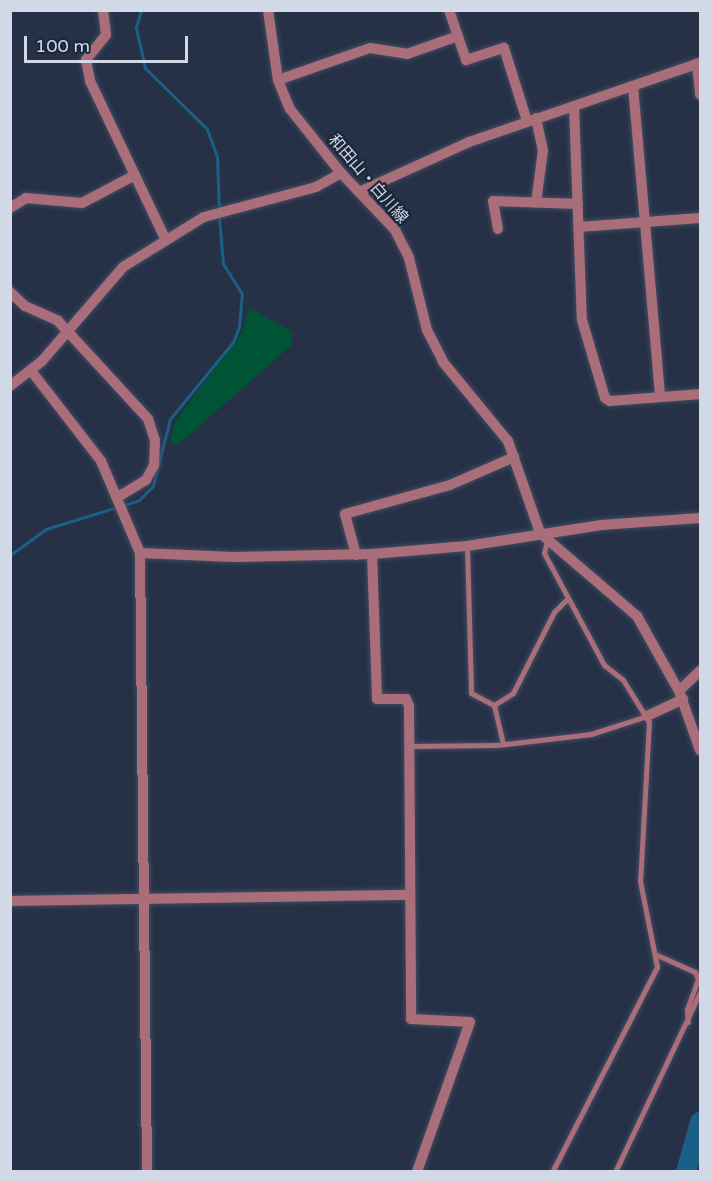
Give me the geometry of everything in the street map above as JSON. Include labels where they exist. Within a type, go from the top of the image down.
[{"type":"street","points":[[103,10],[106,35],[87,55],[87,67],[95,97],[166,240]]},
{"type":"street","name":"和田山・白川線","points":[[268,10],[278,80],[290,109],[341,173],[395,230],[409,258],[427,330],[443,362],[498,424],[514,457],[544,536]]},
{"type":"street","points":[[450,10],[466,60],[504,48],[543,150],[536,203]]},
{"type":"street","points":[[278,80],[370,48],[408,54],[458,36]]},
{"type":"street","points":[[359,192],[469,142],[699,64],[700,95]]},
{"type":"street","points":[[633,86],[660,397]]},
{"type":"street","points":[[574,106],[584,330],[605,398],[700,394]]},
{"type":"street","points":[[10,387],[32,372],[123,267],[214,213],[316,187],[341,173]]},
{"type":"street","points":[[10,208],[26,198],[82,203],[135,175]]},
{"type":"street","points":[[498,229],[493,201],[578,204]]},
{"type":"street","points":[[579,227],[700,218]]},
{"type":"street","points":[[10,292],[25,306],[58,321],[148,418],[153,429],[157,455],[150,474],[138,487],[118,498]]},
{"type":"street","points":[[32,372],[92,447],[124,510],[140,553],[147,1172]]},
{"type":"street","points":[[356,555],[345,513],[450,485],[514,457]]},
{"type":"street","points":[[140,553],[356,555],[466,546],[700,518]]},
{"type":"street","points":[[544,536],[637,616],[681,695],[700,750]]},
{"type":"street","points":[[372,554],[377,699],[406,699],[410,746],[411,1019],[470,1022],[417,1172]]},
{"type":"street","points":[[647,716],[681,695],[700,671]]},
{"type":"street","points":[[10,901],[409,896]]},
{"type":"lane","points":[[544,536],[544,553],[604,665],[623,680],[647,716],[640,881],[657,955],[654,974],[552,1172]]},
{"type":"lane","points":[[466,546],[471,693],[494,705],[503,744]]},
{"type":"lane","points":[[494,705],[513,693],[554,612],[567,599]]},
{"type":"lane","points":[[410,746],[503,744],[591,734],[647,716]]},
{"type":"lane","points":[[657,955],[695,972],[698,978],[687,1009],[688,1023]]},
{"type":"lane","points":[[615,1172],[688,1023],[700,992]]},
{"type":"green space","points":[[249,308],[292,331],[292,345],[179,444],[170,444],[175,422],[242,332]]},
{"type":"waterway","points":[[141,10],[136,28],[145,68],[207,129],[217,156],[219,210]]},
{"type":"waterway","points":[[124,505],[139,500],[153,486],[170,419],[233,342],[239,327],[242,294],[223,264],[219,217]]},
{"type":"waterway","points":[[10,555],[46,529],[117,507]]},
{"type":"waterway","points":[[686,1172],[700,1122]]}]
